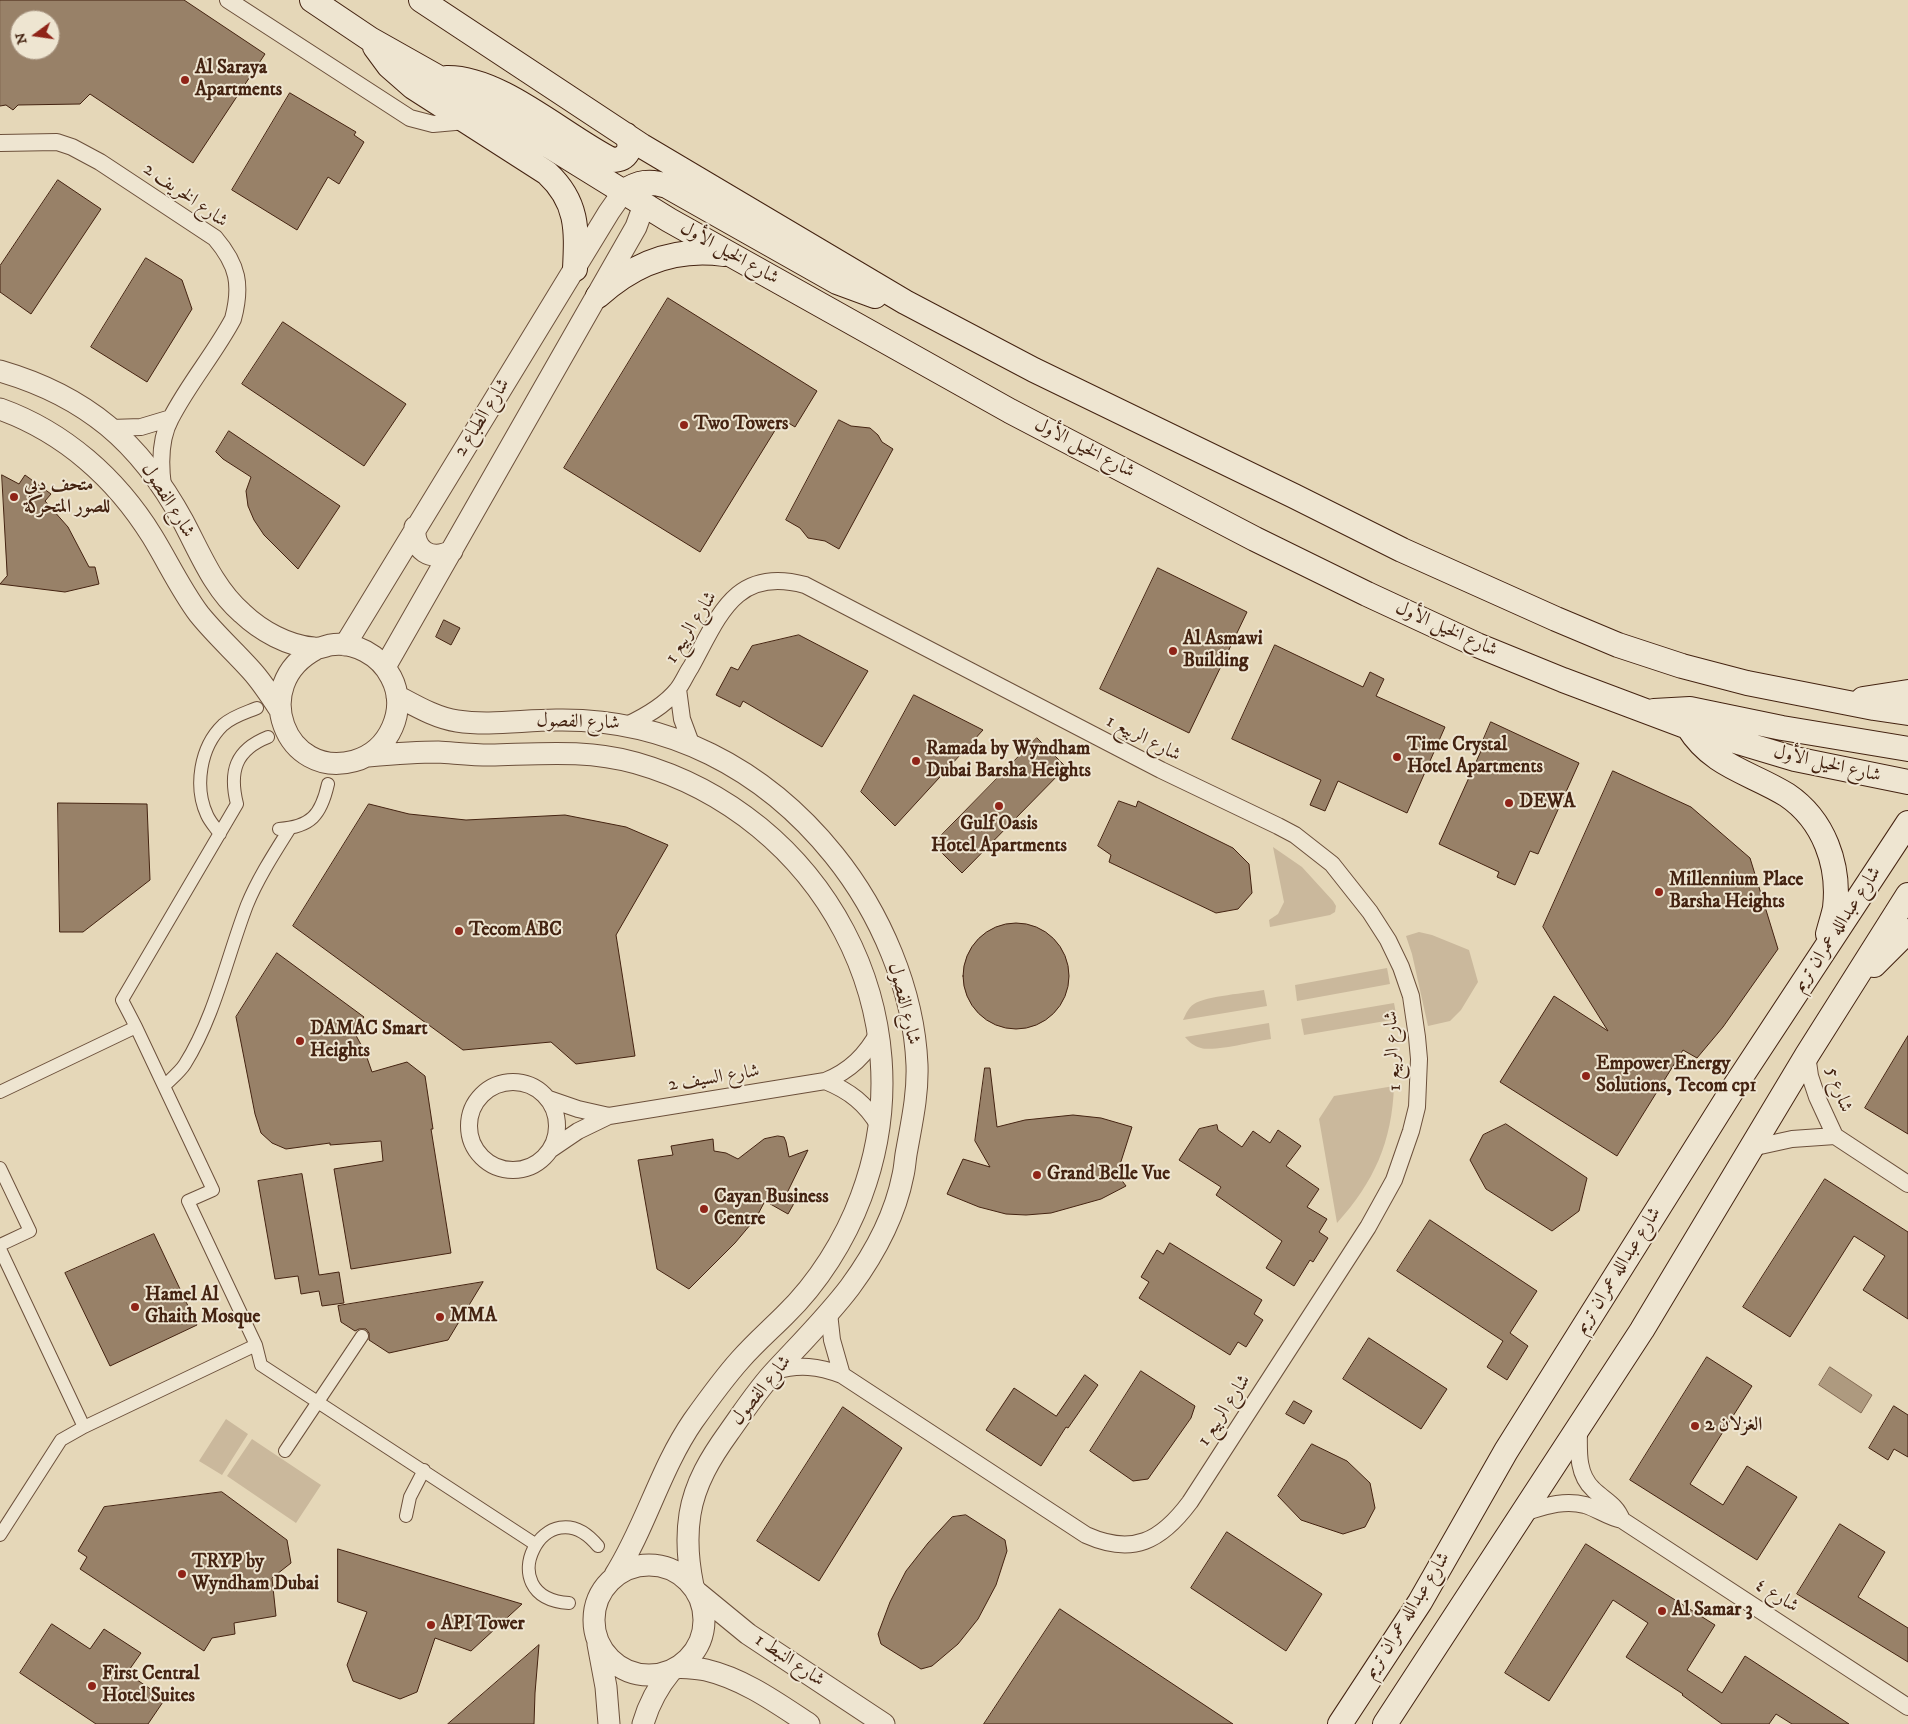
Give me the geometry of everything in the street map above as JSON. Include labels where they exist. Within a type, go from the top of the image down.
[{"type":"main road","name":"شارع الخيل الأول","points":[[312,0],[370,39],[440,79],[644,205],[730,255],[1010,411],[1255,539],[1477,645],[1647,713],[1795,759],[1908,782]]},
{"type":"main road","points":[[421,0],[634,140],[905,302],[1034,370],[1402,550],[1618,645],[1682,666],[1747,683],[1908,713]]},
{"type":"main road","points":[[370,39],[379,53],[400,77],[548,173],[559,184],[568,197],[574,212],[577,240],[575,269]]},
{"type":"main road","points":[[440,79],[467,80],[492,88],[612,160],[624,157],[628,153],[629,140],[634,140]]},
{"type":"main road","points":[[634,140],[646,182],[644,205]]},
{"type":"main road","points":[[623,192],[633,185],[657,182],[837,282],[870,295],[905,302]]},
{"type":"main road","points":[[673,222],[666,210],[670,200],[679,197],[696,203]]},
{"type":"main road","points":[[598,296],[627,273],[660,258],[695,252],[730,255]]},
{"type":"main road","points":[[1837,701],[1869,699],[1908,692]]},
{"type":"main road","points":[[1647,713],[1662,709],[1690,708],[1782,728],[1908,748]]},
{"type":"main road","points":[[1688,727],[1700,744],[1715,758],[1787,796],[1805,811],[1821,831],[1831,855],[1836,882],[1835,909],[1823,952]]},
{"type":"main road","name":"شارع عبدالله عمران تريم","points":[[1340,1724],[1420,1602],[1517,1434],[1733,1089],[1908,823]]},
{"type":"main road","name":"شارع عبدالله عمران تريم","points":[[1385,1724],[1523,1514],[1679,1270],[1750,1148],[1908,896]]},
{"type":"main road","points":[[1855,980],[1882,959],[1908,931]]},
{"type":"street","points":[[228,0],[410,118],[433,124],[466,121]]},
{"type":"street","name":"شارع الخريف 2","points":[[0,143],[56,142],[85,153],[204,229],[226,251],[235,268],[238,285],[238,303],[233,319],[171,418],[162,449],[163,486]]},
{"type":"street","name":"شارع الطباع 2","points":[[345,645],[613,205],[623,192]]},
{"type":"street","name":"شارع الطباع 2","points":[[385,667],[598,296],[636,227],[644,205]]},
{"type":"street","name":"شارع الفصول","points":[[0,371],[29,379],[58,392],[85,408],[111,428],[130,446],[163,486],[212,576],[240,612],[257,626],[275,636],[295,644],[316,649]]},
{"type":"street","name":"شارع الفصول","points":[[0,409],[37,424],[64,441],[90,461],[113,484],[134,509],[152,536],[199,614],[252,671],[280,710]]},
{"type":"street","points":[[111,428],[142,428],[171,418]]},
{"type":"street","points":[[416,527],[417,543],[422,550],[436,556],[452,551]]},
{"type":"street","name":"شارع الربيع 1","points":[[627,725],[655,710],[678,689],[721,612],[728,602],[738,594],[749,587],[770,581],[792,582],[805,586],[1161,770],[1295,835],[1332,864],[1370,912],[1388,940],[1401,967],[1411,996],[1419,1059],[1417,1107],[1404,1155],[1394,1180],[1368,1227],[1190,1502],[1169,1527],[1156,1536],[1141,1543],[1122,1545],[1103,1543],[1086,1535],[842,1375],[818,1367],[804,1366],[789,1367],[774,1372]]},
{"type":"street","points":[[330,645],[360,648],[374,656],[385,667],[395,685],[398,710],[395,724],[380,748],[368,756],[341,764],[326,762],[312,757],[300,749],[290,738],[283,725],[280,697],[288,673],[305,655],[316,649],[330,645]]},
{"type":"street","name":"شارع الربيع 1","points":[[678,689],[682,719],[692,746]]},
{"type":"street","name":"شارع الفصول","points":[[397,696],[417,707],[456,721],[486,723],[556,720],[598,721],[627,725],[659,733],[725,760],[765,787],[802,819],[834,855],[862,895],[884,938],[901,983],[912,1023],[916,1064],[915,1106],[904,1173],[898,1194],[886,1226],[870,1257],[829,1313],[774,1372],[706,1465],[690,1512],[687,1537],[688,1561],[696,1589]]},
{"type":"street","points":[[220,834],[207,815],[202,800],[200,777],[205,754],[212,738],[223,725],[235,717],[257,708]]},
{"type":"street","points":[[268,737],[256,742],[239,758],[233,781],[237,804],[122,1000],[213,1190],[188,1202],[256,1345],[261,1365],[535,1544]]},
{"type":"street","name":"شارع الفصول","points":[[368,756],[437,752],[489,755],[553,752],[593,754],[632,762],[670,774],[706,790],[745,815],[780,844],[810,877],[836,915],[856,955],[871,998],[879,1031],[882,1079],[879,1126],[869,1172],[861,1197],[838,1246],[806,1292],[719,1384],[691,1425],[660,1479],[634,1542],[616,1575]]},
{"type":"street","points":[[164,1086],[185,1066],[206,1023],[248,903],[273,856],[284,829],[305,824],[317,814],[324,802],[328,784]]},
{"type":"street","points":[[0,1092],[136,1027]]},
{"type":"street","name":"شارع السيف 2","points":[[550,1150],[578,1131],[609,1116],[825,1081],[857,1062],[879,1031]]},
{"type":"street","name":"شارع 5","points":[[1807,1055],[1810,1076],[1834,1136],[1908,1184]]},
{"type":"street","points":[[505,1081],[527,1083],[541,1090],[549,1099],[555,1111],[558,1124],[556,1138],[542,1160],[531,1167],[505,1170],[485,1161],[477,1152],[471,1141],[468,1127],[469,1117],[478,1098],[494,1085],[505,1081]]},
{"type":"street","points":[[825,1081],[847,1091],[859,1100],[879,1126]]},
{"type":"street","name":"شارع السيف 2","points":[[549,1099],[578,1109],[609,1116]]},
{"type":"street","name":"شارع 5","points":[[1750,1148],[1792,1139],[1834,1136]]},
{"type":"street","points":[[0,1168],[30,1231],[0,1247],[84,1427]]},
{"type":"street","points":[[829,1313],[832,1340],[842,1375]]},
{"type":"street","points":[[284,1451],[362,1336]]},
{"type":"street","points":[[0,1535],[61,1440],[84,1427],[256,1345]]},
{"type":"street","name":"شارع ٤","points":[[1578,1427],[1581,1472],[1586,1482],[1594,1490],[1614,1505],[1622,1520]]},
{"type":"street","points":[[406,1516],[410,1497],[424,1470]]},
{"type":"street","name":"شارع ٤","points":[[1523,1514],[1553,1504],[1574,1503],[1585,1505],[1622,1520],[1908,1707]]},
{"type":"street","points":[[569,1603],[546,1598],[537,1590],[531,1579],[529,1561],[535,1544],[544,1535],[555,1530],[567,1528],[579,1530],[590,1537],[598,1546]]},
{"type":"street","points":[[610,1724],[606,1687],[594,1618],[597,1602],[604,1587],[616,1575],[635,1566],[656,1564],[670,1568],[683,1575],[696,1589],[704,1609],[704,1626],[700,1642],[691,1656],[675,1669],[658,1688],[648,1707],[643,1724]]},
{"type":"street","name":"شارع النبط 1","points":[[696,1589],[748,1634],[884,1724]]},
{"type":"street","points":[[596,1634],[609,1658],[631,1672],[645,1675],[658,1674],[675,1669],[705,1670],[731,1678],[756,1690],[809,1724]]},
{"type":"shaded area","points":[[1273,847],[1302,867],[1333,901],[1336,906],[1335,912],[1330,915],[1270,927],[1269,920],[1278,914],[1284,902]]},
{"type":"shaded area","points":[[1419,932],[1432,935],[1469,950],[1478,982],[1461,1010],[1450,1021],[1428,1026],[1412,954],[1406,936]]},
{"type":"shaded area","points":[[1387,968],[1390,984],[1297,1001],[1295,985]]},
{"type":"shaded area","points":[[1264,990],[1267,1006],[1183,1020],[1190,1007],[1200,1001]]},
{"type":"shaded area","points":[[1394,1003],[1397,1019],[1304,1035],[1301,1019]]},
{"type":"shaded area","points":[[1269,1023],[1271,1039],[1235,1046],[1216,1049],[1201,1048],[1192,1044],[1185,1037]]},
{"type":"shaded area","points":[[1394,1086],[1389,1125],[1379,1160],[1361,1192],[1337,1223],[1319,1119],[1334,1096]]},
{"type":"shaded area","points":[[1830,1367],[1872,1395],[1861,1413],[1819,1385]]},
{"type":"shaded area","points":[[226,1419],[248,1434],[222,1475],[199,1461]]},
{"type":"shaded area","points":[[252,1439],[321,1485],[296,1523],[227,1476]]},
{"type":"building","points":[[0,0],[184,0],[265,54],[193,163],[90,94],[80,104],[18,105],[13,110],[6,105],[0,106]]},
{"type":"building","points":[[290,93],[356,132],[354,135],[364,142],[339,184],[328,177],[297,230],[232,190]]},
{"type":"building","points":[[58,180],[101,209],[31,314],[0,292],[0,266]]},
{"type":"building","points":[[146,258],[182,280],[192,309],[147,382],[91,347]]},
{"type":"building","name":"Two Towers","points":[[668,298],[817,391],[795,427],[782,419],[700,552],[564,468]]},
{"type":"building","points":[[283,322],[406,404],[364,466],[242,384]]},
{"type":"building","points":[[839,420],[851,426],[870,428],[878,435],[882,442],[893,449],[839,549],[825,541],[808,538],[800,528],[786,520]]},
{"type":"building","points":[[229,431],[340,506],[298,569],[264,535],[254,520],[248,506],[246,491],[251,477],[223,459],[216,452]]},
{"type":"building","points":[[2,475],[19,484],[25,475],[51,494],[45,501],[68,527],[89,567],[95,567],[99,584],[65,592],[0,584],[7,576]]},
{"type":"building","name":"Al Asmawi Building","points":[[1158,568],[1247,612],[1189,733],[1100,689]]},
{"type":"building","points":[[444,620],[460,628],[451,645],[436,637]]},
{"type":"building","points":[[799,635],[868,671],[822,747],[743,701],[740,707],[716,695],[731,667],[738,670],[752,646]]},
{"type":"building","points":[[1275,645],[1363,687],[1370,672],[1384,679],[1376,696],[1445,727],[1407,813],[1338,781],[1325,811],[1310,805],[1321,780],[1232,739]]},
{"type":"building","name":"Ramada by Wyndham Dubai Barsha Heights","points":[[914,695],[983,730],[895,826],[861,792]]},
{"type":"building","name":"DEWA","points":[[1491,722],[1579,763],[1538,854],[1530,851],[1515,885],[1497,877],[1499,872],[1439,844],[1481,751],[1479,750]]},
{"type":"building","name":"Gulf Oasis Hotel Apartments","points":[[1037,738],[1066,767],[962,873],[933,844]]},
{"type":"building","name":"Millennium Place Barsha Heights","points":[[1613,771],[1691,807],[1750,858],[1778,949],[1723,1027],[1697,1058],[1683,1050],[1617,1156],[1500,1082],[1554,996],[1608,1031],[1543,927]]},
{"type":"building","points":[[1119,801],[1136,807],[1138,801],[1233,848],[1249,864],[1252,893],[1238,909],[1216,913],[1109,862],[1111,855],[1098,846]]},
{"type":"building","points":[[58,803],[147,804],[150,880],[83,932],[60,932]]},
{"type":"building","name":"Tecom ABC","points":[[369,804],[409,814],[466,820],[565,815],[626,827],[668,845],[616,935],[635,1056],[576,1064],[551,1042],[463,1050],[293,926]]},
{"type":"building","points":[[1016,923],[1036,927],[1053,939],[1065,956],[1069,976],[1065,996],[1053,1013],[1036,1025],[1016,1029],[996,1025],[979,1013],[967,996],[963,976],[967,956],[979,939],[996,927]]},
{"type":"building","name":"DAMAC Smart Heights","points":[[277,953],[364,1017],[353,1030],[365,1052],[372,1072],[407,1062],[425,1076],[433,1129],[431,1129],[451,1253],[351,1269],[334,1169],[383,1161],[381,1141],[330,1145],[330,1143],[286,1149],[272,1143],[261,1133],[255,1114],[236,1017]]},
{"type":"building","points":[[1908,1036],[1908,1134],[1865,1108]]},
{"type":"building","name":"Grand Belle Vue","points":[[985,1068],[990,1068],[997,1127],[1025,1120],[1073,1115],[1101,1118],[1132,1127],[1117,1174],[1126,1186],[1101,1199],[1051,1213],[1026,1215],[1006,1214],[979,1207],[947,1194],[963,1159],[990,1167],[975,1141]]},
{"type":"building","points":[[1506,1124],[1587,1178],[1579,1211],[1552,1231],[1486,1189],[1470,1160],[1483,1135]]},
{"type":"building","points":[[1217,1125],[1218,1130],[1242,1147],[1253,1131],[1270,1143],[1278,1130],[1301,1146],[1286,1166],[1319,1189],[1307,1207],[1327,1219],[1319,1232],[1328,1238],[1313,1262],[1310,1260],[1294,1286],[1266,1268],[1282,1241],[1216,1195],[1221,1187],[1179,1160],[1199,1129]]},
{"type":"building","name":"Cayan Business Centre","points":[[778,1136],[784,1137],[789,1157],[808,1150],[787,1193],[797,1198],[788,1214],[765,1201],[756,1218],[735,1243],[689,1289],[657,1269],[638,1160],[673,1155],[671,1146],[713,1139],[714,1151],[726,1153],[738,1159],[764,1139]]},
{"type":"building","points":[[302,1174],[319,1275],[339,1272],[344,1303],[322,1306],[319,1291],[301,1294],[298,1276],[275,1279],[258,1181]]},
{"type":"building","points":[[1825,1179],[1908,1232],[1908,1319],[1863,1290],[1885,1256],[1854,1236],[1790,1337],[1743,1307]]},
{"type":"building","points":[[1430,1220],[1537,1291],[1510,1333],[1528,1346],[1507,1380],[1487,1367],[1503,1341],[1397,1271]]},
{"type":"building","name":"Hamel Al Ghaith Mosque","points":[[154,1234],[197,1325],[110,1366],[65,1273]]},
{"type":"building","points":[[1170,1243],[1262,1300],[1254,1314],[1263,1320],[1246,1347],[1238,1342],[1230,1355],[1139,1298],[1149,1282],[1141,1277],[1157,1250],[1163,1254]]},
{"type":"building","points":[[483,1282],[448,1340],[389,1353],[369,1340],[369,1333],[366,1329],[355,1331],[341,1322],[338,1306]]},
{"type":"building","points":[[1369,1338],[1447,1389],[1421,1429],[1343,1379]]},
{"type":"building","name":"الغزلان 2","points":[[1707,1357],[1752,1386],[1690,1484],[1723,1505],[1747,1466],[1797,1497],[1757,1560],[1630,1480]]},
{"type":"building","points":[[1141,1371],[1195,1406],[1191,1418],[1148,1479],[1133,1481],[1090,1451]]},
{"type":"building","points":[[1085,1375],[1098,1385],[1068,1428],[1066,1427],[1041,1466],[986,1430],[1014,1388],[1056,1416]]},
{"type":"building","points":[[1294,1401],[1312,1411],[1304,1424],[1286,1414]]},
{"type":"building","points":[[1894,1406],[1908,1415],[1908,1457],[1894,1449],[1888,1460],[1869,1448]]},
{"type":"building","points":[[843,1407],[902,1448],[819,1581],[757,1541]]},
{"type":"building","points":[[1312,1444],[1347,1461],[1370,1483],[1375,1508],[1365,1527],[1343,1534],[1301,1520],[1278,1496]]},
{"type":"building","name":"TRYP by Wyndham Dubai","points":[[222,1492],[287,1540],[291,1563],[272,1578],[276,1616],[234,1623],[235,1634],[212,1638],[204,1651],[80,1569],[87,1557],[78,1551],[104,1507]]},
{"type":"building","points":[[966,1515],[1005,1540],[1007,1551],[996,1585],[978,1619],[958,1644],[932,1666],[921,1669],[881,1644],[878,1634],[890,1602],[906,1571],[952,1517]]},
{"type":"building","points":[[1840,1524],[1885,1552],[1858,1597],[1908,1628],[1908,1662],[1797,1594]]},
{"type":"building","points":[[1227,1532],[1322,1594],[1286,1651],[1191,1588]]},
{"type":"building","name":"Al Samar 3","points":[[1586,1544],[1715,1625],[1687,1670],[1722,1693],[1745,1656],[1849,1724],[1792,1724],[1776,1714],[1769,1724],[1722,1724],[1683,1694],[1626,1657],[1648,1623],[1613,1600],[1549,1701],[1505,1673]]},
{"type":"building","name":"API Tower","points":[[338,1549],[522,1604],[471,1651],[435,1638],[417,1692],[400,1699],[353,1681],[347,1665],[367,1612],[338,1602]]},
{"type":"building","points":[[1060,1609],[1233,1724],[984,1724]]},
{"type":"building","name":"First Central Hotel Suites","points":[[52,1624],[90,1649],[104,1629],[141,1653],[127,1673],[165,1699],[148,1724],[96,1724],[20,1673]]},
{"type":"building","points":[[539,1645],[534,1724],[448,1724]]},
{"type":"place","name":"Al Saraya Apartments","points":[[185,80]]},
{"type":"place","name":"Two Towers","points":[[684,425]]},
{"type":"place","name":"متحف دبي للصور المتحركة","points":[[14,497]]},
{"type":"place","name":"Al Asmawi Building","points":[[1173,651]]},
{"type":"place","name":"Time Crystal Hotel Apartments","points":[[1397,757]]},
{"type":"place","name":"Ramada by Wyndham Dubai Barsha Heights","points":[[916,761]]},
{"type":"place","name":"DEWA","points":[[1509,803]]},
{"type":"place","name":"Gulf Oasis Hotel Apartments","points":[[999,806]]},
{"type":"place","name":"Millennium Place Barsha Heights","points":[[1659,892]]},
{"type":"place","name":"Tecom ABC","points":[[459,931]]},
{"type":"place","name":"DAMAC Smart Heights","points":[[300,1041]]},
{"type":"place","name":"Empower Energy Solutions, Tecom cp1","points":[[1586,1076]]},
{"type":"place","name":"Grand Belle Vue","points":[[1037,1175]]},
{"type":"place","name":"Cayan Business Centre","points":[[704,1209]]},
{"type":"place","name":"Hamel Al Ghaith Mosque","points":[[135,1307]]},
{"type":"place","name":"MMA","points":[[440,1317]]},
{"type":"place","name":"الغزلان 2","points":[[1695,1426]]},
{"type":"place","name":"TRYP by Wyndham Dubai","points":[[182,1574]]},
{"type":"place","name":"Al Samar 3","points":[[1662,1611]]},
{"type":"place","name":"API Tower","points":[[431,1625]]},
{"type":"place","name":"First Central Hotel Suites","points":[[92,1686]]}]
